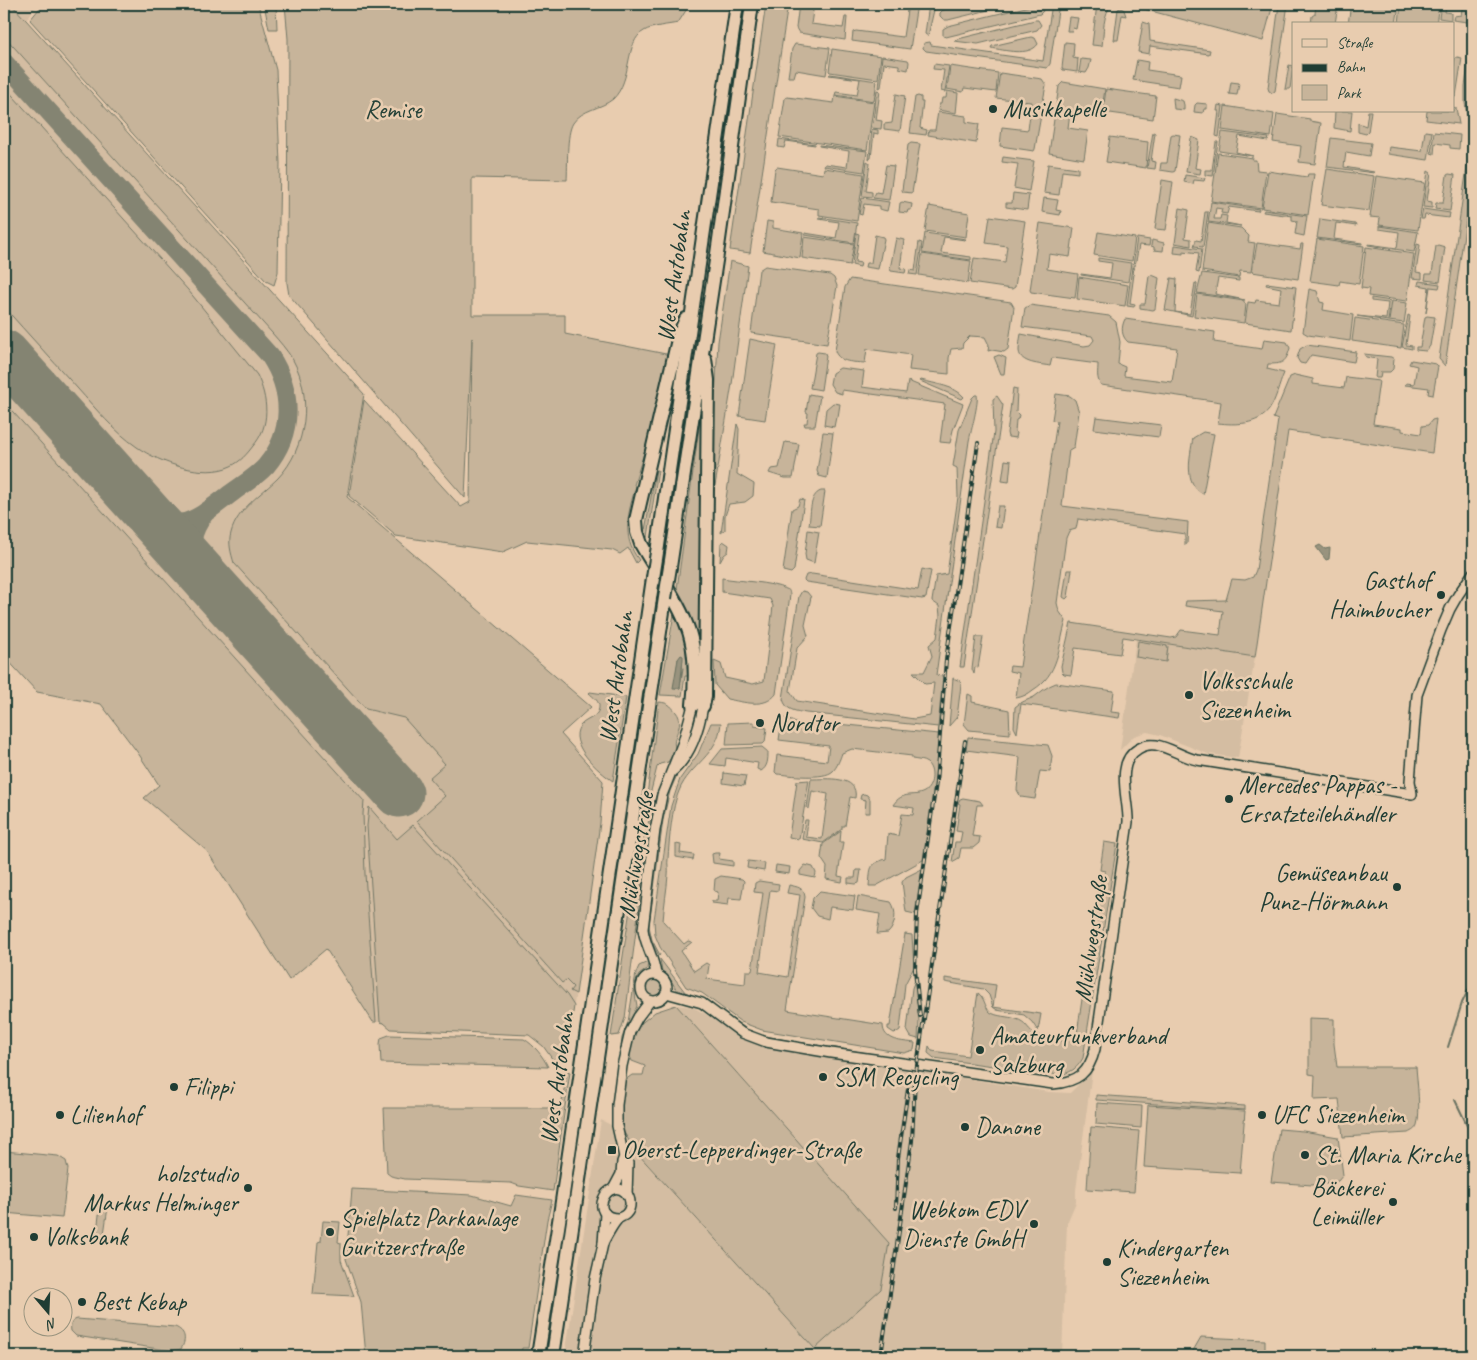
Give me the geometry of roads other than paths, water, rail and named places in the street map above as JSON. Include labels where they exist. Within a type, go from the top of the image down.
[{"type":"highway","name":"West Autobahn","points":[[538,1356],[737,4]]},
{"type":"highway","name":"West Autobahn","points":[[553,1356],[717,254],[752,4]]},
{"type":"highway","points":[[692,306],[679,335],[636,520],[641,544],[680,611],[689,632],[694,660],[698,706]]},
{"type":"highway","points":[[698,706],[708,380],[703,342]]},
{"type":"street","name":"Mühlwegstraße","points":[[698,706],[699,725],[693,742],[680,764],[673,771],[662,796],[643,922],[644,934],[654,958],[656,975],[664,979],[668,988],[666,993],[702,1004],[742,1033],[766,1042],[1053,1084],[1066,1083],[1078,1078],[1087,1069],[1095,1048],[1128,822],[1128,803],[1124,773],[1125,766],[1134,751],[1149,744],[1158,745],[1186,758],[1412,794],[1410,781],[1417,695],[1450,609],[1473,573]]},
{"type":"street","points":[[656,975],[648,976],[642,983],[641,992],[650,1001],[658,1001],[666,993]]},
{"type":"street","points":[[627,1195],[628,1163],[624,1157],[616,1121],[620,1076],[630,1032],[650,1001]]},
{"type":"street","points":[[613,1190],[621,1174],[624,1157]]},
{"type":"street","points":[[584,1356],[595,1279],[603,1244],[605,1213],[602,1206],[603,1197],[613,1190],[619,1190],[630,1199],[630,1209],[618,1218],[603,1244]]},
{"type":"street","points":[[605,1213],[610,1217],[618,1218]]},
{"type":"waterway","points":[[1448,1047],[1462,1003],[1473,980]]},
{"type":"waterway","points":[[1455,1100],[1473,1137]]},
{"type":"railway","points":[[920,1016],[915,970],[917,914],[936,783],[946,660],[978,443]]},
{"type":"railway","points":[[881,1356],[912,1141],[915,1079],[965,741]]},
{"type":"railway","points":[[896,1208],[898,1158],[908,1089]]},
{"type":"place","name":"Musikkapelle","points":[[993,109]]},
{"type":"place","name":"Gasthof Haimbucher","points":[[1441,595]]},
{"type":"place","name":"Volksschule Siezenheim","points":[[1189,695]]},
{"type":"place","name":"Nordtor","points":[[760,723]]},
{"type":"place","name":"Mercedes Pappas - Ersatzteilehändler","points":[[1229,799]]},
{"type":"place","name":"Gemüseanbau Punz-Hörmann","points":[[1397,887]]},
{"type":"place","name":"Amateurfunkverband Salzburg","points":[[980,1050]]},
{"type":"place","name":"SSM Recycling","points":[[823,1077]]},
{"type":"place","name":"Filippi","points":[[174,1087]]},
{"type":"place","name":"Lilienhof","points":[[60,1115]]},
{"type":"place","name":"UFC Siezenheim","points":[[1262,1115]]},
{"type":"place","name":"Danone","points":[[965,1127]]},
{"type":"place","name":"Oberst-Lepperdinger-Straße","points":[[612,1150]]},
{"type":"place","name":"St. Maria Kirche","points":[[1305,1155]]},
{"type":"place","name":"holzstudio Markus Helminger","points":[[248,1188]]},
{"type":"place","name":"Bäckerei Leimüller","points":[[1393,1202]]},
{"type":"place","name":"Webkom EDV Dienste GmbH","points":[[1034,1224]]},
{"type":"place","name":"Spielplatz Parkanlage Guritzerstraße","points":[[330,1232]]},
{"type":"place","name":"Volksbank","points":[[34,1237]]},
{"type":"place","name":"Kindergarten Siezenheim","points":[[1107,1262]]},
{"type":"place","name":"Best Kebap","points":[[82,1302]]},
{"type":"park label","name":"Remise","points":[[393,110]]}]
